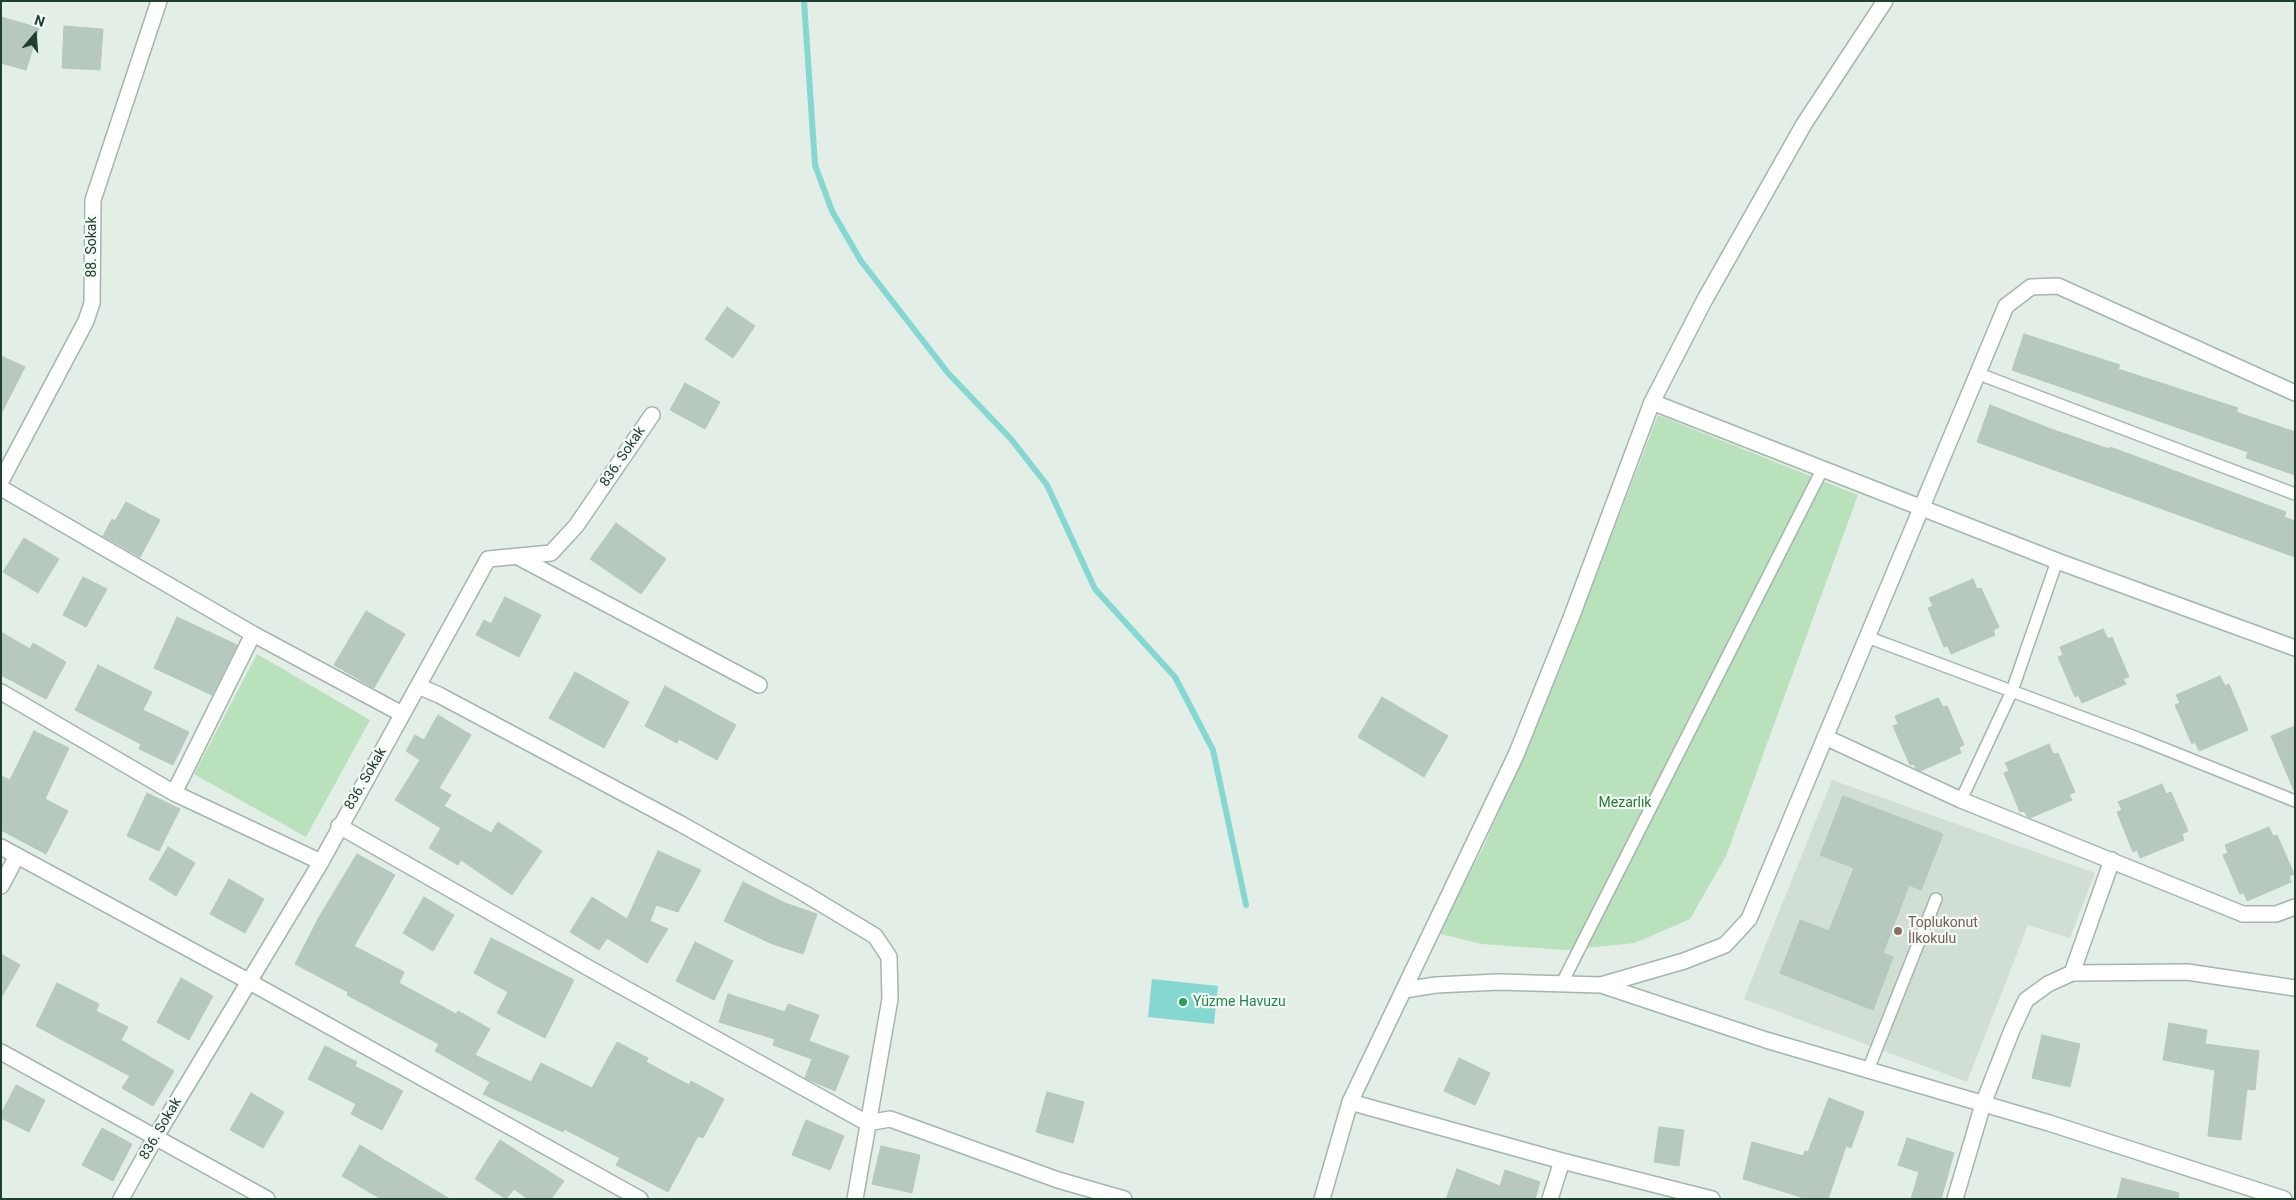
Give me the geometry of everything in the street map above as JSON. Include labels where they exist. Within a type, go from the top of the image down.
[{"type":"street","name":"88. Sokak","points":[[1,482],[7,451],[89,312],[92,303],[93,200],[160,1]]},
{"type":"street","points":[[1322,1199],[1350,1102],[1440,910],[1516,755],[1571,618],[1652,402],[1704,301],[1804,124],[1885,1]]},
{"type":"street","points":[[1601,985],[1684,961],[1725,945],[1750,919],[2006,306],[2031,287],[2058,286],[2295,393]]},
{"type":"street","points":[[1652,402],[1822,470],[1922,506],[2057,561],[2295,648]]},
{"type":"street","name":"836. Sokak","points":[[122,1199],[155,1138],[320,862],[488,559],[520,558],[551,553],[576,526],[652,415]]},
{"type":"street","points":[[1,488],[253,634],[402,714]]},
{"type":"street","points":[[520,558],[759,684]]},
{"type":"street","points":[[174,794],[253,634]]},
{"type":"street","points":[[418,686],[439,695],[681,824],[802,892],[875,936],[889,957],[890,999],[855,1199]]},
{"type":"street","points":[[1,692],[174,794],[320,862]]},
{"type":"street","points":[[1825,737],[1961,800],[2243,914],[2276,914],[2295,907]]},
{"type":"street","points":[[339,826],[867,1123],[890,1119],[1058,1180],[1124,1199]]},
{"type":"street","points":[[1,847],[248,981],[640,1199]]},
{"type":"street","points":[[1,886],[17,856]]},
{"type":"street","points":[[2072,973],[2112,860]]},
{"type":"street","points":[[1955,1199],[1984,1104],[2026,1000],[2048,984],[2072,973],[2188,972],[2295,988]]},
{"type":"street","points":[[1404,990],[1436,985],[1498,982],[1601,985],[1766,1040],[2049,1123],[2284,1199]]},
{"type":"street","points":[[1,1052],[267,1199]]},
{"type":"street","points":[[1350,1102],[1562,1161],[1712,1199]]},
{"type":"street","points":[[1550,1199],[1562,1161]]},
{"type":"lane","points":[[1978,374],[2295,494]]},
{"type":"lane","points":[[1562,983],[1822,470]]},
{"type":"lane","points":[[1961,800],[2012,691],[2057,561]]},
{"type":"lane","points":[[1867,637],[2140,739],[2295,801]]},
{"type":"lane","points":[[1868,1070],[1936,899]]},
{"type":"shaded area","name":"Toplukonut İlkokulu","points":[[1832,780],[2095,873],[2070,938],[2028,925],[1967,1082],[1744,999]]},
{"type":"green space","name":"Mezarlık","points":[[1658,415],[1858,495],[1726,856],[1690,919],[1635,943],[1565,950],[1482,944],[1437,933],[1484,846],[1560,670]]},
{"type":"green space","points":[[257,654],[370,720],[306,837],[194,774]]},
{"type":"water","name":"Yüzme Havuzu","points":[[1152,979],[1218,986],[1214,1024],[1148,1017]]},
{"type":"building","points":[[1,17],[39,28],[26,70],[1,63]]},
{"type":"building","points":[[64,26],[103,29],[100,70],[62,68]]},
{"type":"building","points":[[727,307],[755,326],[733,358],[705,339]]},
{"type":"building","points":[[2024,334],[2120,365],[2118,369],[2238,408],[2236,412],[2295,432],[2295,475],[2246,458],[2248,452],[2012,370]]},
{"type":"building","points":[[1,356],[25,367],[1,414]]},
{"type":"building","points":[[685,383],[720,402],[705,429],[670,410]]},
{"type":"building","points":[[1990,405],[2051,429],[2109,449],[2110,447],[2286,512],[2284,517],[2295,521],[2295,557],[1977,442]]},
{"type":"building","points":[[126,502],[160,520],[140,557],[103,536],[112,519],[115,521]]},
{"type":"building","points":[[616,523],[666,559],[641,594],[590,559]]},
{"type":"building","points":[[24,538],[59,559],[38,593],[3,572]]},
{"type":"building","points":[[83,577],[107,589],[86,627],[63,615]]},
{"type":"building","points":[[1973,579],[1977,589],[1981,588],[1999,627],[1993,630],[1995,635],[1951,654],[1948,646],[1944,647],[1928,608],[1933,606],[1929,598]]},
{"type":"building","points":[[505,597],[541,615],[519,657],[476,635],[484,620],[491,624]]},
{"type":"building","points":[[366,611],[405,634],[374,688],[334,665]]},
{"type":"building","points":[[177,617],[237,645],[212,695],[154,668]]},
{"type":"building","points":[[2103,629],[2108,639],[2112,637],[2129,677],[2123,679],[2126,684],[2082,703],[2078,695],[2075,697],[2058,657],[2063,655],[2060,647]]},
{"type":"building","points":[[1,632],[30,649],[33,643],[66,662],[46,699],[1,675]]},
{"type":"building","points":[[98,665],[152,692],[143,710],[189,732],[173,765],[139,749],[141,744],[75,710]]},
{"type":"building","points":[[575,672],[629,702],[604,748],[549,718]]},
{"type":"building","points":[[2220,676],[2225,686],[2229,684],[2248,730],[2199,751],[2195,742],[2192,744],[2175,705],[2180,703],[2176,695]]},
{"type":"building","points":[[665,686],[736,725],[717,760],[679,739],[677,743],[645,726]]},
{"type":"building","points":[[1382,697],[1448,736],[1424,777],[1358,737]]},
{"type":"building","points":[[1938,698],[1943,707],[1947,706],[1964,745],[1959,747],[1961,753],[1920,771],[1916,769],[1914,764],[1910,765],[1893,726],[1898,724],[1895,716]]},
{"type":"building","points":[[438,715],[471,735],[439,788],[451,795],[444,806],[491,833],[498,822],[542,851],[512,895],[461,860],[458,865],[429,848],[441,828],[395,800],[420,760],[406,751],[415,735],[424,740]]},
{"type":"building","points":[[2295,726],[2295,793],[2271,736]]},
{"type":"building","points":[[34,731],[69,748],[45,799],[68,811],[46,854],[1,830],[1,776],[10,780]]},
{"type":"building","points":[[2049,744],[2053,754],[2058,753],[2075,792],[2069,795],[2072,800],[2030,818],[2024,811],[2020,812],[2004,773],[2009,771],[2005,763]]},
{"type":"building","points":[[2162,784],[2166,794],[2171,792],[2188,831],[2182,834],[2184,840],[2140,858],[2137,850],[2133,852],[2117,812],[2122,810],[2118,802]]},
{"type":"building","points":[[147,793],[180,809],[159,851],[127,836]]},
{"type":"building","points":[[1843,796],[1943,834],[1921,890],[1909,885],[1883,953],[1893,957],[1873,1010],[1780,973],[1800,920],[1829,931],[1854,868],[1820,855]]},
{"type":"building","points":[[2269,827],[2273,836],[2277,835],[2294,874],[2289,876],[2291,882],[2247,901],[2244,893],[2240,894],[2223,855],[2228,853],[2225,845]]},
{"type":"building","points":[[168,847],[195,863],[176,896],[149,879]]},
{"type":"building","points":[[658,851],[701,870],[678,912],[656,905],[650,921],[668,929],[647,963],[607,938],[599,950],[570,932],[592,897],[627,919]]},
{"type":"building","points":[[357,854],[395,875],[354,946],[404,972],[399,983],[456,1014],[458,1011],[490,1029],[475,1055],[531,1082],[541,1063],[592,1088],[617,1042],[648,1058],[646,1062],[689,1085],[691,1081],[724,1099],[703,1138],[698,1136],[668,1192],[616,1165],[620,1158],[564,1129],[563,1132],[483,1094],[490,1082],[435,1051],[439,1044],[347,995],[348,992],[295,964],[319,917]]},
{"type":"building","points":[[229,879],[264,899],[245,933],[210,914]]},
{"type":"building","points":[[743,882],[785,903],[817,914],[803,954],[770,943],[724,921]]},
{"type":"building","points":[[424,897],[454,915],[433,951],[403,933]]},
{"type":"building","points":[[491,938],[574,980],[545,1038],[497,1013],[508,992],[474,973]]},
{"type":"building","points":[[695,942],[733,961],[714,1000],[676,981]]},
{"type":"building","points":[[1,954],[20,965],[1,998]]},
{"type":"building","points":[[181,978],[213,996],[189,1040],[157,1022]]},
{"type":"building","points":[[57,983],[99,1004],[96,1011],[128,1027],[121,1040],[174,1071],[153,1106],[122,1088],[130,1076],[36,1026]]},
{"type":"building","points":[[728,994],[785,1012],[788,1004],[819,1015],[809,1041],[849,1056],[835,1091],[805,1078],[812,1059],[773,1045],[775,1039],[719,1022]]},
{"type":"building","points":[[2169,1023],[2207,1030],[2205,1044],[2259,1051],[2255,1090],[2247,1089],[2241,1140],[2208,1136],[2215,1070],[2163,1060]]},
{"type":"building","points":[[2042,1035],[2080,1044],[2070,1087],[2032,1078]]},
{"type":"building","points":[[325,1046],[357,1062],[355,1066],[403,1091],[382,1130],[351,1114],[356,1104],[308,1079]]},
{"type":"building","points":[[1459,1058],[1490,1073],[1475,1105],[1444,1091]]},
{"type":"building","points":[[16,1085],[45,1100],[29,1132],[1,1118],[1,1114]]},
{"type":"building","points":[[1047,1092],[1084,1102],[1073,1143],[1036,1132]]},
{"type":"building","points":[[251,1093],[284,1112],[263,1148],[230,1130]]},
{"type":"building","points":[[1829,1098],[1864,1112],[1851,1148],[1846,1146],[1828,1199],[1807,1199],[1743,1179],[1752,1142],[1803,1156],[1805,1151],[1808,1152]]},
{"type":"building","points":[[806,1120],[844,1136],[830,1170],[792,1155]]},
{"type":"building","points":[[1659,1127],[1684,1130],[1679,1166],[1654,1162]]},
{"type":"building","points":[[102,1128],[132,1144],[113,1181],[82,1165]]},
{"type":"building","points":[[1907,1138],[1954,1153],[1941,1199],[1911,1199],[1919,1172],[1898,1165]]},
{"type":"building","points":[[500,1140],[564,1181],[551,1199],[528,1199],[514,1189],[506,1199],[475,1179]]},
{"type":"building","points":[[360,1145],[450,1199],[381,1199],[342,1176]]},
{"type":"building","points":[[881,1146],[920,1155],[912,1193],[872,1184]]},
{"type":"building","points":[[1457,1169],[1500,1186],[1505,1170],[1540,1182],[1535,1199],[1446,1199]]},
{"type":"building","points":[[2122,1178],[2179,1193],[2178,1199],[2117,1199]]},
{"type":"waterway","points":[[804,1],[815,165],[832,211],[861,261],[948,373],[1011,439],[1047,485],[1095,589],[1175,677],[1213,750],[1246,905]]},
{"type":"place","name":"Toplukonut İlkokulu","points":[[1898,931]]},
{"type":"place","name":"Yüzme Havuzu","points":[[1183,1002]]}]
